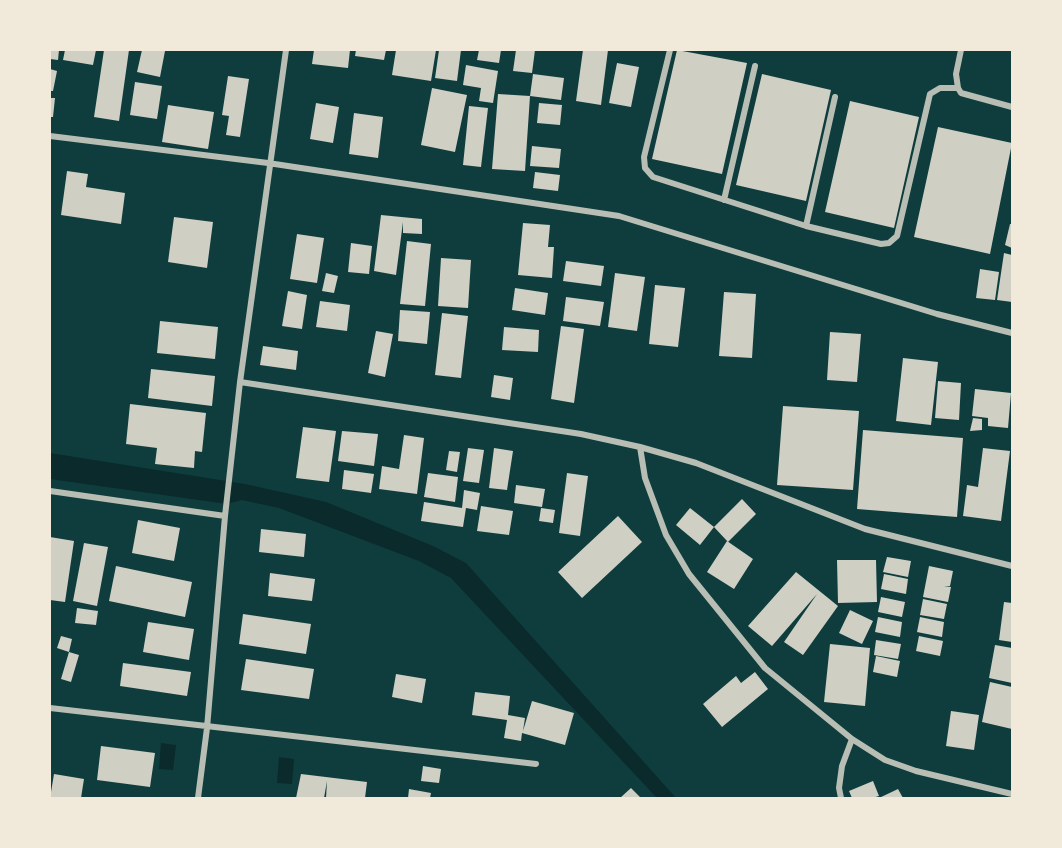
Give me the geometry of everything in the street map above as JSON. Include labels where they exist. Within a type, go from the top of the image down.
[{"type":"street","points":[[198,798],[207,728],[225,516],[240,382],[268,163],[286,50]]},
{"type":"street","points":[[670,50],[648,138],[645,168],[653,177],[806,226],[881,244],[889,243],[897,236],[930,94],[940,88],[958,88]]},
{"type":"street","points":[[961,50],[956,74],[958,88],[962,93],[1012,107]]},
{"type":"street","points":[[724,200],[755,66]]},
{"type":"street","points":[[806,226],[835,97]]},
{"type":"street","points":[[50,136],[268,163],[619,216],[937,314],[1012,333]]},
{"type":"street","points":[[240,382],[581,434],[640,447],[696,463],[865,529],[1012,566]]},
{"type":"street","points":[[640,447],[645,478],[653,505],[666,535],[689,574],[765,668],[852,739],[885,760],[916,771],[1012,794]]},
{"type":"street","points":[[50,491],[225,516]]},
{"type":"street","points":[[50,708],[207,728],[536,764]]},
{"type":"street","points":[[841,798],[839,788],[842,766],[852,739]]},
{"type":"water","points":[[50,453],[245,484],[326,502],[433,546],[466,563],[676,798],[657,798],[451,578],[419,561],[279,508],[242,500],[227,504],[50,479]]},
{"type":"water","points":[[161,743],[176,745],[173,770],[159,769]]},
{"type":"water","points":[[279,757],[294,759],[292,784],[277,783]]},
{"type":"building","points":[[50,50],[59,50],[58,60],[50,59]]},
{"type":"building","points":[[65,50],[96,50],[93,65],[63,60]]},
{"type":"building","points":[[104,50],[129,50],[119,121],[94,117]]},
{"type":"building","points":[[142,50],[165,51],[160,77],[137,72]]},
{"type":"building","points":[[314,50],[350,50],[348,68],[312,64]]},
{"type":"building","points":[[356,50],[386,50],[384,60],[355,56]]},
{"type":"building","points":[[396,50],[436,50],[431,81],[392,75]]},
{"type":"building","points":[[439,50],[461,50],[457,81],[435,78]]},
{"type":"building","points":[[479,50],[501,50],[499,63],[477,60]]},
{"type":"building","points":[[516,50],[535,50],[532,73],[513,71]]},
{"type":"building","points":[[583,50],[608,50],[601,105],[576,101]]},
{"type":"building","points":[[677,50],[747,63],[722,174],[652,159]]},
{"type":"building","points":[[617,63],[639,67],[631,107],[609,103]]},
{"type":"building","points":[[466,65],[498,71],[493,103],[479,101],[481,88],[463,85]]},
{"type":"building","points":[[50,69],[57,71],[53,91],[50,91]]},
{"type":"building","points":[[533,74],[564,78],[561,100],[530,96]]},
{"type":"building","points":[[762,74],[831,90],[806,201],[736,185]]},
{"type":"building","points":[[228,76],[249,79],[240,137],[226,135],[229,116],[222,115]]},
{"type":"building","points":[[135,82],[162,86],[157,119],[130,115]]},
{"type":"building","points":[[432,88],[467,95],[455,152],[421,145]]},
{"type":"building","points":[[498,94],[530,96],[525,171],[492,169]]},
{"type":"building","points":[[50,98],[55,98],[53,117],[50,117]]},
{"type":"building","points":[[850,101],[919,117],[894,228],[825,212]]},
{"type":"building","points":[[316,103],[339,107],[333,143],[310,139]]},
{"type":"building","points":[[539,103],[562,105],[560,125],[537,123]]},
{"type":"building","points":[[168,105],[214,112],[208,149],[162,142]]},
{"type":"building","points":[[469,106],[488,108],[481,167],[463,165]]},
{"type":"building","points":[[354,113],[383,117],[378,158],[349,154]]},
{"type":"building","points":[[938,127],[1012,143],[990,254],[914,237]]},
{"type":"building","points":[[532,146],[561,149],[559,168],[530,166]]},
{"type":"building","points":[[67,171],[88,174],[86,187],[125,193],[121,224],[61,215]]},
{"type":"building","points":[[535,172],[560,175],[558,191],[533,188]]},
{"type":"building","points":[[381,215],[422,219],[422,234],[403,233],[403,222],[396,275],[374,271]]},
{"type":"building","points":[[174,217],[213,222],[207,268],[168,262]]},
{"type":"building","points":[[523,223],[550,225],[548,247],[554,247],[552,278],[518,275]]},
{"type":"building","points":[[1010,224],[1012,224],[1012,248],[1005,245]]},
{"type":"building","points":[[297,234],[324,238],[317,283],[290,279]]},
{"type":"building","points":[[407,241],[431,244],[425,306],[400,304]]},
{"type":"building","points":[[351,243],[372,246],[369,274],[348,272]]},
{"type":"building","points":[[1004,253],[1012,255],[1012,302],[997,300]]},
{"type":"building","points":[[441,258],[471,260],[468,308],[438,306]]},
{"type":"building","points":[[566,261],[604,266],[601,286],[563,281]]},
{"type":"building","points":[[980,269],[999,272],[995,300],[976,298]]},
{"type":"building","points":[[326,273],[338,276],[334,293],[322,291]]},
{"type":"building","points":[[615,273],[645,277],[637,331],[608,327]]},
{"type":"building","points":[[655,285],[685,288],[678,347],[649,344]]},
{"type":"building","points":[[515,288],[548,293],[545,315],[512,310]]},
{"type":"building","points":[[288,291],[307,295],[302,329],[282,326]]},
{"type":"building","points":[[724,292],[756,294],[752,358],[719,356]]},
{"type":"building","points":[[566,297],[604,302],[600,326],[563,321]]},
{"type":"building","points":[[320,301],[350,305],[347,331],[316,327]]},
{"type":"building","points":[[400,310],[430,312],[427,344],[398,341]]},
{"type":"building","points":[[442,313],[468,316],[461,378],[435,375]]},
{"type":"building","points":[[160,321],[218,327],[215,359],[157,353]]},
{"type":"building","points":[[561,326],[584,329],[574,403],[551,399]]},
{"type":"building","points":[[504,327],[539,330],[538,352],[502,350]]},
{"type":"building","points":[[376,331],[393,334],[385,377],[368,373]]},
{"type":"building","points":[[830,332],[861,334],[857,382],[827,380]]},
{"type":"building","points":[[263,346],[298,351],[296,370],[260,365]]},
{"type":"building","points":[[903,358],[938,362],[931,425],[896,421]]},
{"type":"building","points":[[151,369],[215,376],[212,406],[148,398]]},
{"type":"building","points":[[494,375],[513,378],[510,400],[491,397]]},
{"type":"building","points":[[938,381],[961,383],[959,420],[935,418]]},
{"type":"building","points":[[975,389],[1011,393],[1008,428],[988,426],[988,418],[972,416]]},
{"type":"building","points":[[130,404],[206,413],[202,452],[195,451],[194,468],[155,464],[157,448],[126,444]]},
{"type":"building","points":[[783,406],[859,411],[853,490],[777,485]]},
{"type":"building","points":[[973,418],[982,419],[982,430],[970,431]]},
{"type":"building","points":[[303,427],[336,431],[329,482],[296,478]]},
{"type":"building","points":[[863,430],[963,438],[957,517],[857,509]]},
{"type":"building","points":[[342,431],[378,434],[374,466],[338,461]]},
{"type":"building","points":[[404,435],[424,438],[417,494],[379,489],[382,466],[399,469]]},
{"type":"building","points":[[468,448],[484,450],[479,483],[463,481]]},
{"type":"building","points":[[494,448],[513,451],[507,490],[489,488]]},
{"type":"building","points":[[983,448],[1010,451],[1001,521],[963,516],[967,485],[978,487]]},
{"type":"building","points":[[449,451],[460,452],[457,472],[446,470]]},
{"type":"building","points":[[344,470],[374,474],[371,493],[342,489]]},
{"type":"building","points":[[428,473],[458,477],[455,502],[424,497]]},
{"type":"building","points":[[567,473],[588,476],[580,536],[559,533]]},
{"type":"building","points":[[516,485],[545,489],[542,507],[514,503]]},
{"type":"building","points":[[464,490],[480,493],[477,510],[466,508],[463,527],[421,521],[424,502],[462,508]]},
{"type":"building","points":[[742,499],[756,514],[728,542],[714,527]]},
{"type":"building","points":[[481,506],[513,511],[509,535],[477,531]]},
{"type":"building","points":[[541,508],[555,510],[553,523],[539,521]]},
{"type":"building","points":[[690,508],[714,527],[700,545],[676,525]]},
{"type":"building","points":[[618,516],[642,542],[582,598],[558,572]]},
{"type":"building","points":[[138,520],[180,528],[174,561],[132,553]]},
{"type":"building","points":[[261,529],[306,534],[304,557],[259,552]]},
{"type":"building","points":[[50,537],[74,541],[65,602],[50,600]]},
{"type":"building","points":[[727,541],[753,559],[734,589],[707,572]]},
{"type":"building","points":[[84,543],[108,547],[97,606],[73,601]]},
{"type":"building","points":[[887,557],[911,561],[908,577],[883,572]]},
{"type":"building","points":[[837,560],[876,560],[877,602],[838,603]]},
{"type":"building","points":[[116,566],[192,582],[185,617],[109,601]]},
{"type":"building","points":[[929,566],[953,571],[950,586],[944,586],[951,587],[948,602],[923,597]]},
{"type":"building","points":[[796,572],[838,606],[803,655],[784,642],[817,594],[772,646],[748,626]]},
{"type":"building","points":[[270,573],[315,579],[312,601],[268,596]]},
{"type":"building","points":[[884,574],[908,579],[906,594],[881,589]]},
{"type":"building","points":[[881,597],[905,602],[902,617],[878,612]]},
{"type":"building","points":[[923,599],[947,604],[944,619],[920,615]]},
{"type":"building","points":[[1004,602],[1012,603],[1012,642],[999,640]]},
{"type":"building","points":[[77,608],[98,611],[96,625],[75,623]]},
{"type":"building","points":[[850,610],[873,621],[862,644],[839,633]]},
{"type":"building","points":[[243,614],[311,624],[306,654],[239,644]]},
{"type":"building","points":[[878,617],[902,622],[900,637],[875,632]]},
{"type":"building","points":[[920,617],[944,622],[942,637],[917,632]]},
{"type":"building","points":[[148,622],[194,629],[189,660],[143,652]]},
{"type":"building","points":[[61,636],[72,639],[69,652],[57,648]]},
{"type":"building","points":[[919,636],[943,641],[940,656],[916,651]]},
{"type":"building","points":[[876,640],[901,644],[898,659],[874,655]]},
{"type":"building","points":[[830,644],[870,648],[865,706],[824,702]]},
{"type":"building","points":[[995,645],[1012,648],[1012,683],[989,678]]},
{"type":"building","points":[[69,652],[79,655],[71,682],[61,679]]},
{"type":"building","points":[[876,656],[900,661],[897,677],[873,672]]},
{"type":"building","points":[[246,659],[314,669],[309,699],[241,690]]},
{"type":"building","points":[[123,663],[191,672],[187,696],[120,686]]},
{"type":"building","points":[[755,672],[768,689],[722,727],[703,704],[736,676],[741,683]]},
{"type":"building","points":[[396,674],[426,679],[422,703],[392,697]]},
{"type":"building","points":[[990,682],[1012,687],[1012,729],[982,722]]},
{"type":"building","points":[[475,692],[510,696],[508,715],[525,718],[523,731],[532,701],[574,713],[565,745],[522,733],[521,741],[504,738],[507,720],[472,715]]},
{"type":"building","points":[[951,711],[979,715],[974,750],[946,746]]},
{"type":"building","points":[[101,746],[155,753],[150,787],[97,780]]},
{"type":"building","points":[[423,766],[441,769],[439,783],[421,781]]},
{"type":"building","points":[[54,774],[84,779],[81,798],[50,798]]},
{"type":"building","points":[[301,774],[367,782],[365,798],[326,798],[327,781],[324,798],[296,798]]},
{"type":"building","points":[[873,781],[879,796],[852,798],[849,791]]},
{"type":"building","points":[[631,788],[641,798],[620,798]]},
{"type":"building","points":[[409,789],[431,793],[430,798],[408,798]]},
{"type":"building","points":[[898,789],[903,798],[879,798]]}]
